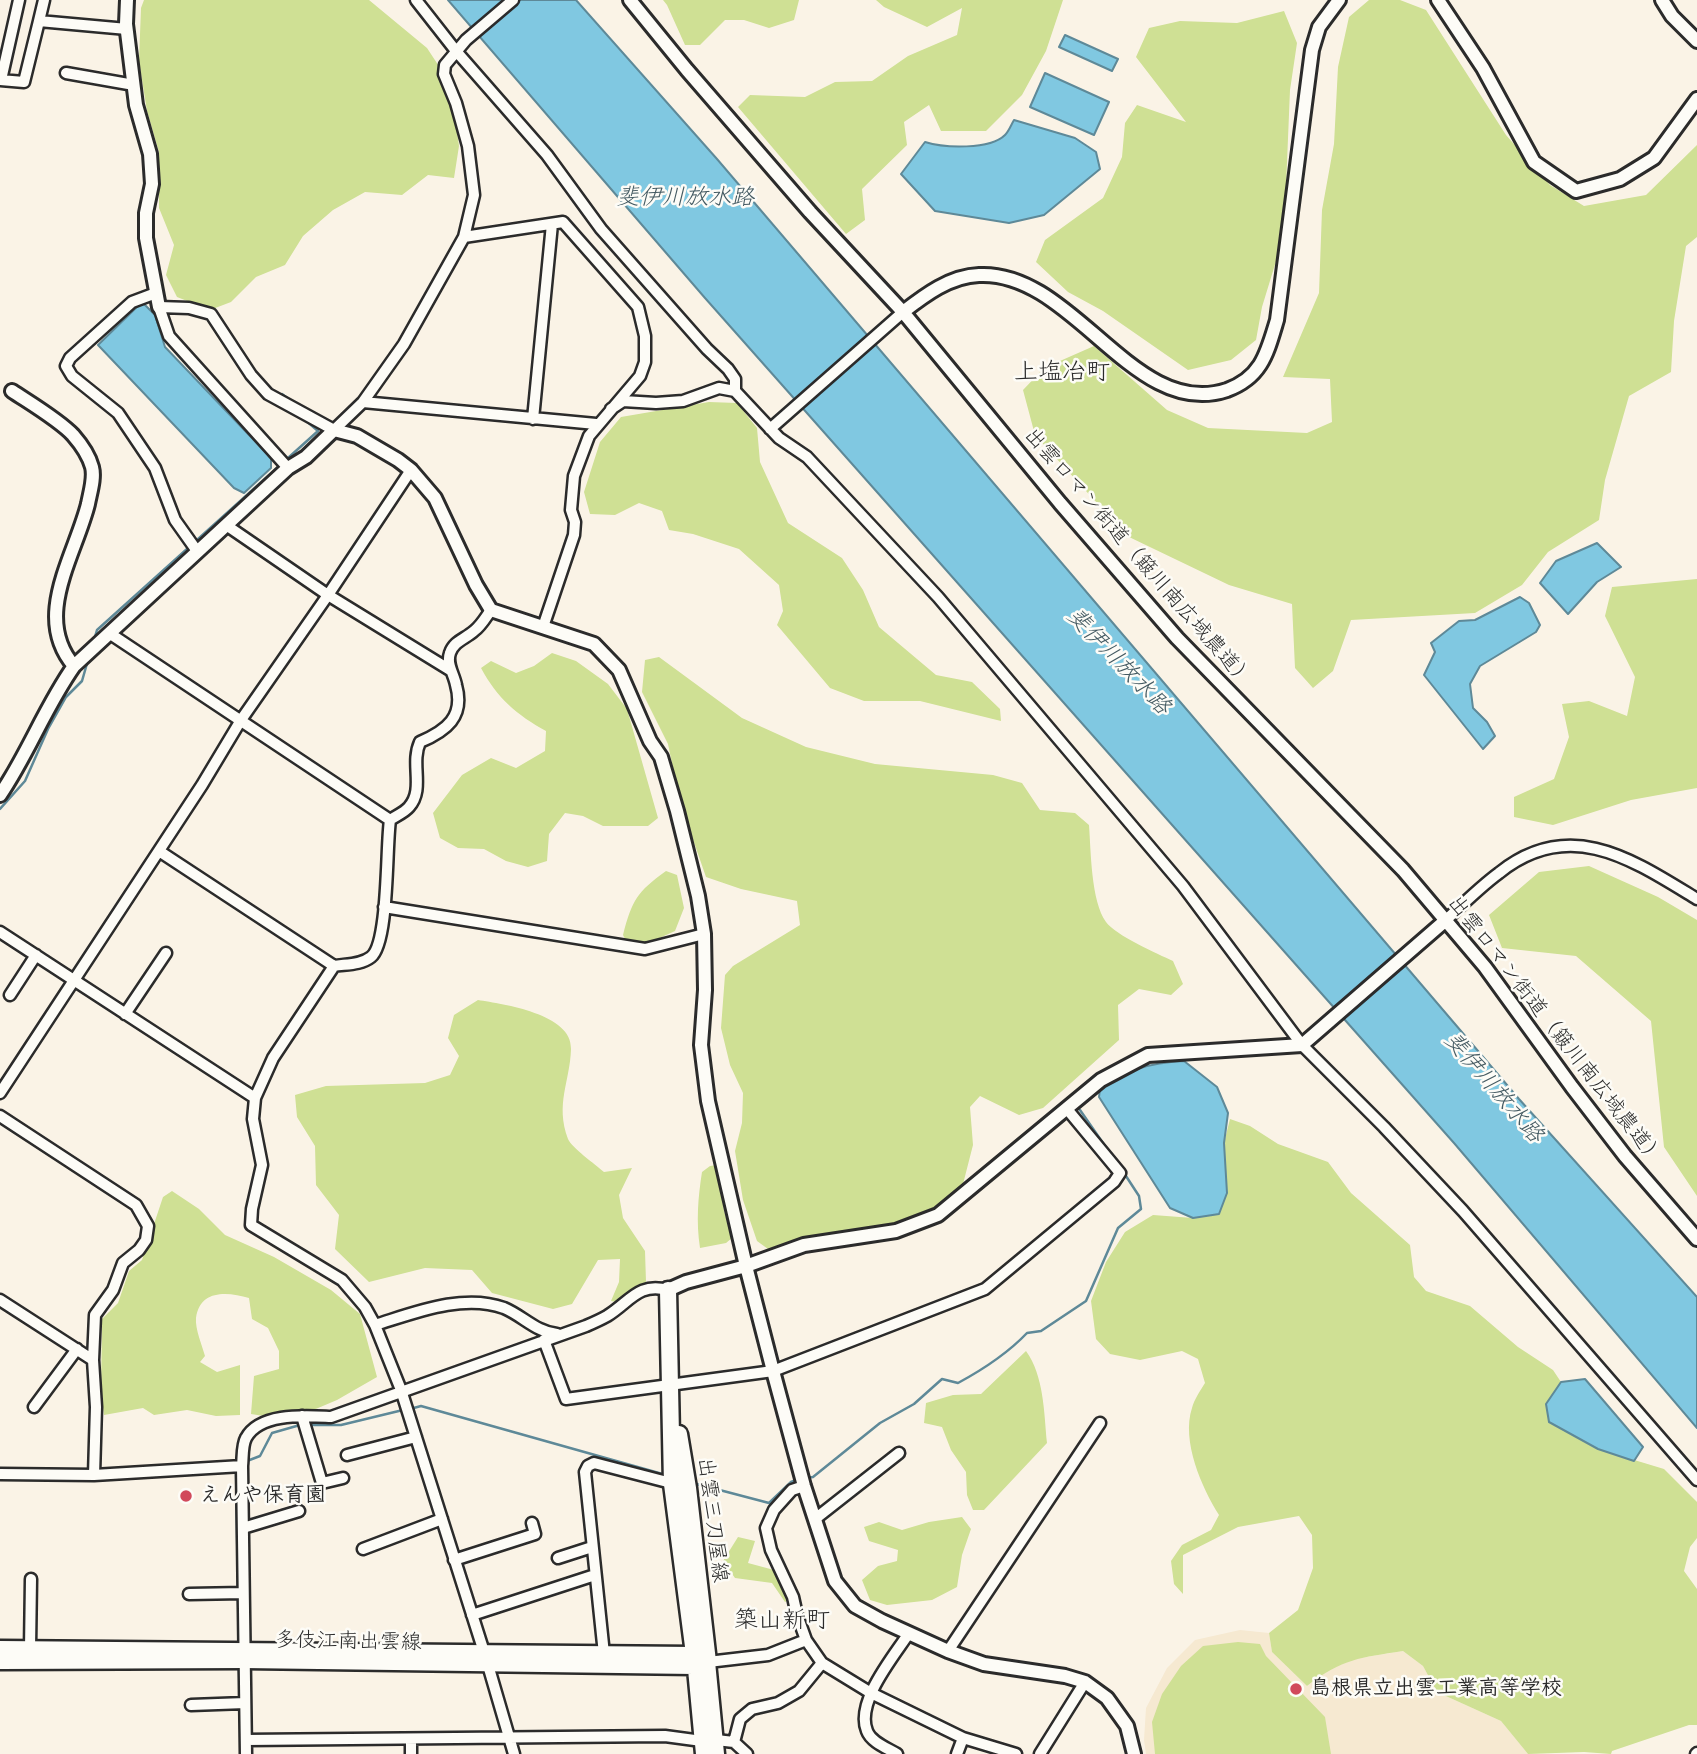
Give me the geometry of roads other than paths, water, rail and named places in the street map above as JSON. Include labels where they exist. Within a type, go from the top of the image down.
[{"type":"main road","name":"出雲三刀屋線","points":[[668,1290],[672,1484],[698,1661]]},
{"type":"main road","name":"出雲三刀屋線","points":[[670,1384],[688,1488],[698,1661]]},
{"type":"main road","name":"多伎江南出雲線","points":[[0,1648],[244,1655],[698,1661]]},
{"type":"main road","name":"多伎江南出雲線","points":[[486,1659],[604,1654],[698,1661]]},
{"type":"main road","name":"多伎江南出雲線","points":[[0,1662],[244,1655]]},
{"type":"main road","points":[[698,1661],[710,1747]]},
{"type":"street","points":[[19,0],[0,80],[24,82],[44,0]]},
{"type":"street","points":[[416,0],[456,51],[547,155],[601,229],[706,349],[728,369],[735,379],[735,391]]},
{"type":"street","points":[[0,795],[18,766],[54,694],[74,666],[288,468],[306,457],[363,402],[404,344],[464,237],[474,195],[468,146],[456,103],[444,74],[444,65],[466,40],[513,0]]},
{"type":"street","name":"出雲ロマン街道（簸川南広域農道）","points":[[629,0],[801,202],[903,312],[1060,503],[1177,638],[1402,870],[1446,920],[1485,967],[1625,1156],[1697,1239]]},
{"type":"street","points":[[770,429],[903,312],[940,286],[979,275],[1023,284],[1049,298],[1145,375],[1172,388],[1197,396],[1240,385],[1255,373],[1267,355],[1277,320],[1312,50],[1320,27],[1339,0]]},
{"type":"street","points":[[1438,0],[1483,68],[1534,162],[1576,191],[1620,179],[1654,158],[1697,99]]},
{"type":"street","points":[[1662,0],[1672,16],[1697,41]]},
{"type":"street","points":[[126,1],[136,105],[150,154],[152,184],[146,213],[146,238],[159,307],[169,336],[288,468]]},
{"type":"street","points":[[40,21],[127,29]]},
{"type":"street","points":[[66,73],[134,86]]},
{"type":"street","points":[[464,237],[563,222],[639,307],[645,336],[645,362],[640,376],[596,424],[574,476],[571,510],[575,522],[574,534],[543,627]]},
{"type":"street","points":[[533,419],[552,224]]},
{"type":"street","points":[[156,293],[132,302],[70,358],[66,366],[72,376],[118,413],[155,468],[175,520],[197,551]]},
{"type":"street","points":[[159,307],[189,308],[211,314],[250,375],[268,394],[334,430],[357,436],[411,470],[435,498],[476,585],[491,610],[594,644],[619,670],[650,740],[661,757],[698,896],[704,934],[705,990],[701,1045],[708,1101],[773,1371],[804,1486],[835,1581],[855,1606],[948,1651],[984,1664],[1065,1676],[1085,1682],[1107,1698],[1127,1727],[1134,1754]]},
{"type":"street","points":[[611,409],[623,401],[682,401],[719,388],[735,391],[779,438],[807,457],[938,597],[1183,886],[1302,1045],[1463,1211],[1697,1479]]},
{"type":"street","points":[[12,391],[72,434],[92,468],[86,512],[54,608],[56,629],[65,656],[74,666]]},
{"type":"street","points":[[363,402],[596,424]]},
{"type":"street","points":[[0,1093],[159,851],[241,720],[411,470]]},
{"type":"street","points":[[226,525],[328,595],[450,670]]},
{"type":"street","points":[[390,820],[409,808],[417,792],[414,754],[420,742],[439,734],[454,719],[459,704],[457,685],[450,670],[449,654],[458,641],[475,631],[491,610]]},
{"type":"street","points":[[109,633],[390,820]]},
{"type":"street","points":[[159,851],[334,966],[364,962],[374,955],[381,935],[390,820]]},
{"type":"street","points":[[246,1754],[242,1466],[245,1439],[254,1428],[287,1416],[331,1417],[586,1326],[608,1316],[642,1289],[656,1287],[668,1290],[803,1245],[896,1231],[938,1215],[1101,1080],[1148,1055],[1302,1045],[1500,871],[1524,857],[1554,847],[1581,845],[1610,852],[1636,862],[1697,900]]},
{"type":"street","points":[[384,907],[645,949],[704,934]]},
{"type":"street","points":[[0,932],[255,1098]]},
{"type":"street","points":[[125,1013],[166,953]]},
{"type":"street","points":[[10,995],[36,955]]},
{"type":"street","points":[[334,966],[273,1058],[255,1098],[253,1119],[262,1165],[251,1225],[342,1280],[365,1307],[375,1325],[401,1390],[514,1754]]},
{"type":"street","points":[[0,1070],[11,1076]]},
{"type":"street","points":[[544,1340],[566,1399],[773,1371],[985,1289],[1114,1182],[1120,1173],[1067,1109]]},
{"type":"street","points":[[0,1116],[136,1205],[148,1226],[146,1240],[139,1250],[122,1263],[113,1290],[95,1315],[94,1475]]},
{"type":"street","points":[[0,1300],[93,1360]]},
{"type":"street","points":[[375,1325],[452,1303],[504,1308],[545,1333],[559,1334]]},
{"type":"street","points":[[34,1407],[77,1349]]},
{"type":"street","points":[[302,1416],[322,1483],[343,1478]]},
{"type":"street","points":[[948,1651],[1100,1423]]},
{"type":"street","points":[[347,1455],[416,1437]]},
{"type":"street","points":[[815,1519],[899,1452]]},
{"type":"street","points":[[604,1654],[585,1472],[588,1466],[594,1463],[688,1488]]},
{"type":"street","points":[[0,1474],[94,1475],[242,1466]]},
{"type":"street","points":[[804,1486],[792,1490],[774,1510],[766,1528],[771,1550],[793,1597],[806,1640],[822,1662],[871,1693],[963,1738],[1016,1754]]},
{"type":"street","points":[[243,1528],[299,1511]]},
{"type":"street","points":[[363,1549],[442,1519]]},
{"type":"street","points":[[454,1559],[535,1534],[532,1523]]},
{"type":"street","points":[[558,1558],[592,1547]]},
{"type":"street","points":[[472,1615],[595,1575]]},
{"type":"street","points":[[30,1648],[31,1579]]},
{"type":"street","points":[[189,1594],[243,1593]]},
{"type":"street","points":[[897,1754],[876,1742],[866,1730],[866,1704],[909,1633]]},
{"type":"street","points":[[698,1661],[768,1655],[806,1640]]},
{"type":"street","points":[[734,1742],[740,1719],[752,1709],[778,1703],[799,1691],[822,1662]]},
{"type":"street","points":[[1040,1754],[1085,1682]]},
{"type":"street","points":[[191,1705],[245,1703]]},
{"type":"street","points":[[246,1740],[665,1737],[710,1747],[734,1742]]},
{"type":"street","points":[[957,1754],[963,1738]]},
{"type":"street","points":[[411,1739],[411,1754]]},
{"type":"street","points":[[734,1742],[747,1754]]},
{"type":"water","name":"斐伊川放水路","points":[[448,0],[576,0],[717,159],[1519,1099],[1697,1297],[1697,1428],[1454,1143],[705,298]]},
{"type":"water","points":[[1065,35],[1118,59],[1112,71],[1059,47]]},
{"type":"water","points":[[1045,73],[1109,102],[1094,135],[1030,107]]},
{"type":"water","points":[[1014,120],[1075,138],[1096,152],[1100,169],[1044,215],[1009,223],[935,211],[901,174],[925,142],[943,146],[989,143],[1005,135]]},
{"type":"water","points":[[142,302],[155,315],[165,347],[271,458],[271,468],[244,493],[234,488],[98,345]]},
{"type":"water","points":[[1597,543],[1621,567],[1597,582],[1568,614],[1540,583],[1556,561]]},
{"type":"water","points":[[1520,597],[1529,603],[1540,625],[1536,632],[1480,666],[1470,684],[1473,708],[1487,722],[1495,736],[1483,749],[1424,675],[1435,652],[1431,643],[1459,621],[1475,620]]},
{"type":"water","points":[[1184,1061],[1217,1087],[1228,1113],[1224,1143],[1227,1193],[1219,1214],[1193,1218],[1170,1208],[1099,1097],[1100,1089],[1130,1072],[1150,1065]]},
{"type":"water","points":[[1585,1379],[1643,1447],[1634,1461],[1598,1449],[1549,1422],[1546,1404],[1561,1382]]},
{"type":"waterway","points":[[282,394],[302,409]]},
{"type":"waterway","points":[[94,640],[97,630],[318,431],[304,419]]},
{"type":"waterway","points":[[0,809],[25,781],[48,729],[66,697],[82,681],[88,660]]},
{"type":"waterway","points":[[1080,1110],[1112,1156]]},
{"type":"waterway","points":[[806,1478],[813,1477],[880,1423],[914,1404],[942,1379],[958,1383],[994,1361],[1027,1333],[1041,1331],[1086,1301],[1118,1228],[1141,1209],[1139,1196],[1124,1173]]},
{"type":"waterway","points":[[410,1409],[421,1406],[666,1475]]},
{"type":"waterway","points":[[307,1425],[341,1425],[403,1410]]},
{"type":"waterway","points":[[247,1461],[260,1456],[272,1433],[300,1425]]},
{"type":"waterway","points":[[236,1471],[238,1590]]},
{"type":"waterway","points":[[693,1483],[769,1503],[796,1480]]},
{"type":"waterway","points":[[238,1597],[239,1646]]},
{"type":"waterway","points":[[239,1667],[241,1754]]},
{"type":"place","name":"えんや保育園","points":[[186,1496]]},
{"type":"place","name":"島根県立出雲工業高等学校","points":[[1296,1689]]},
{"type":"district","name":"上塩冶町","points":[[1062,373]]},
{"type":"district","name":"築山新町","points":[[782,1621]]}]
